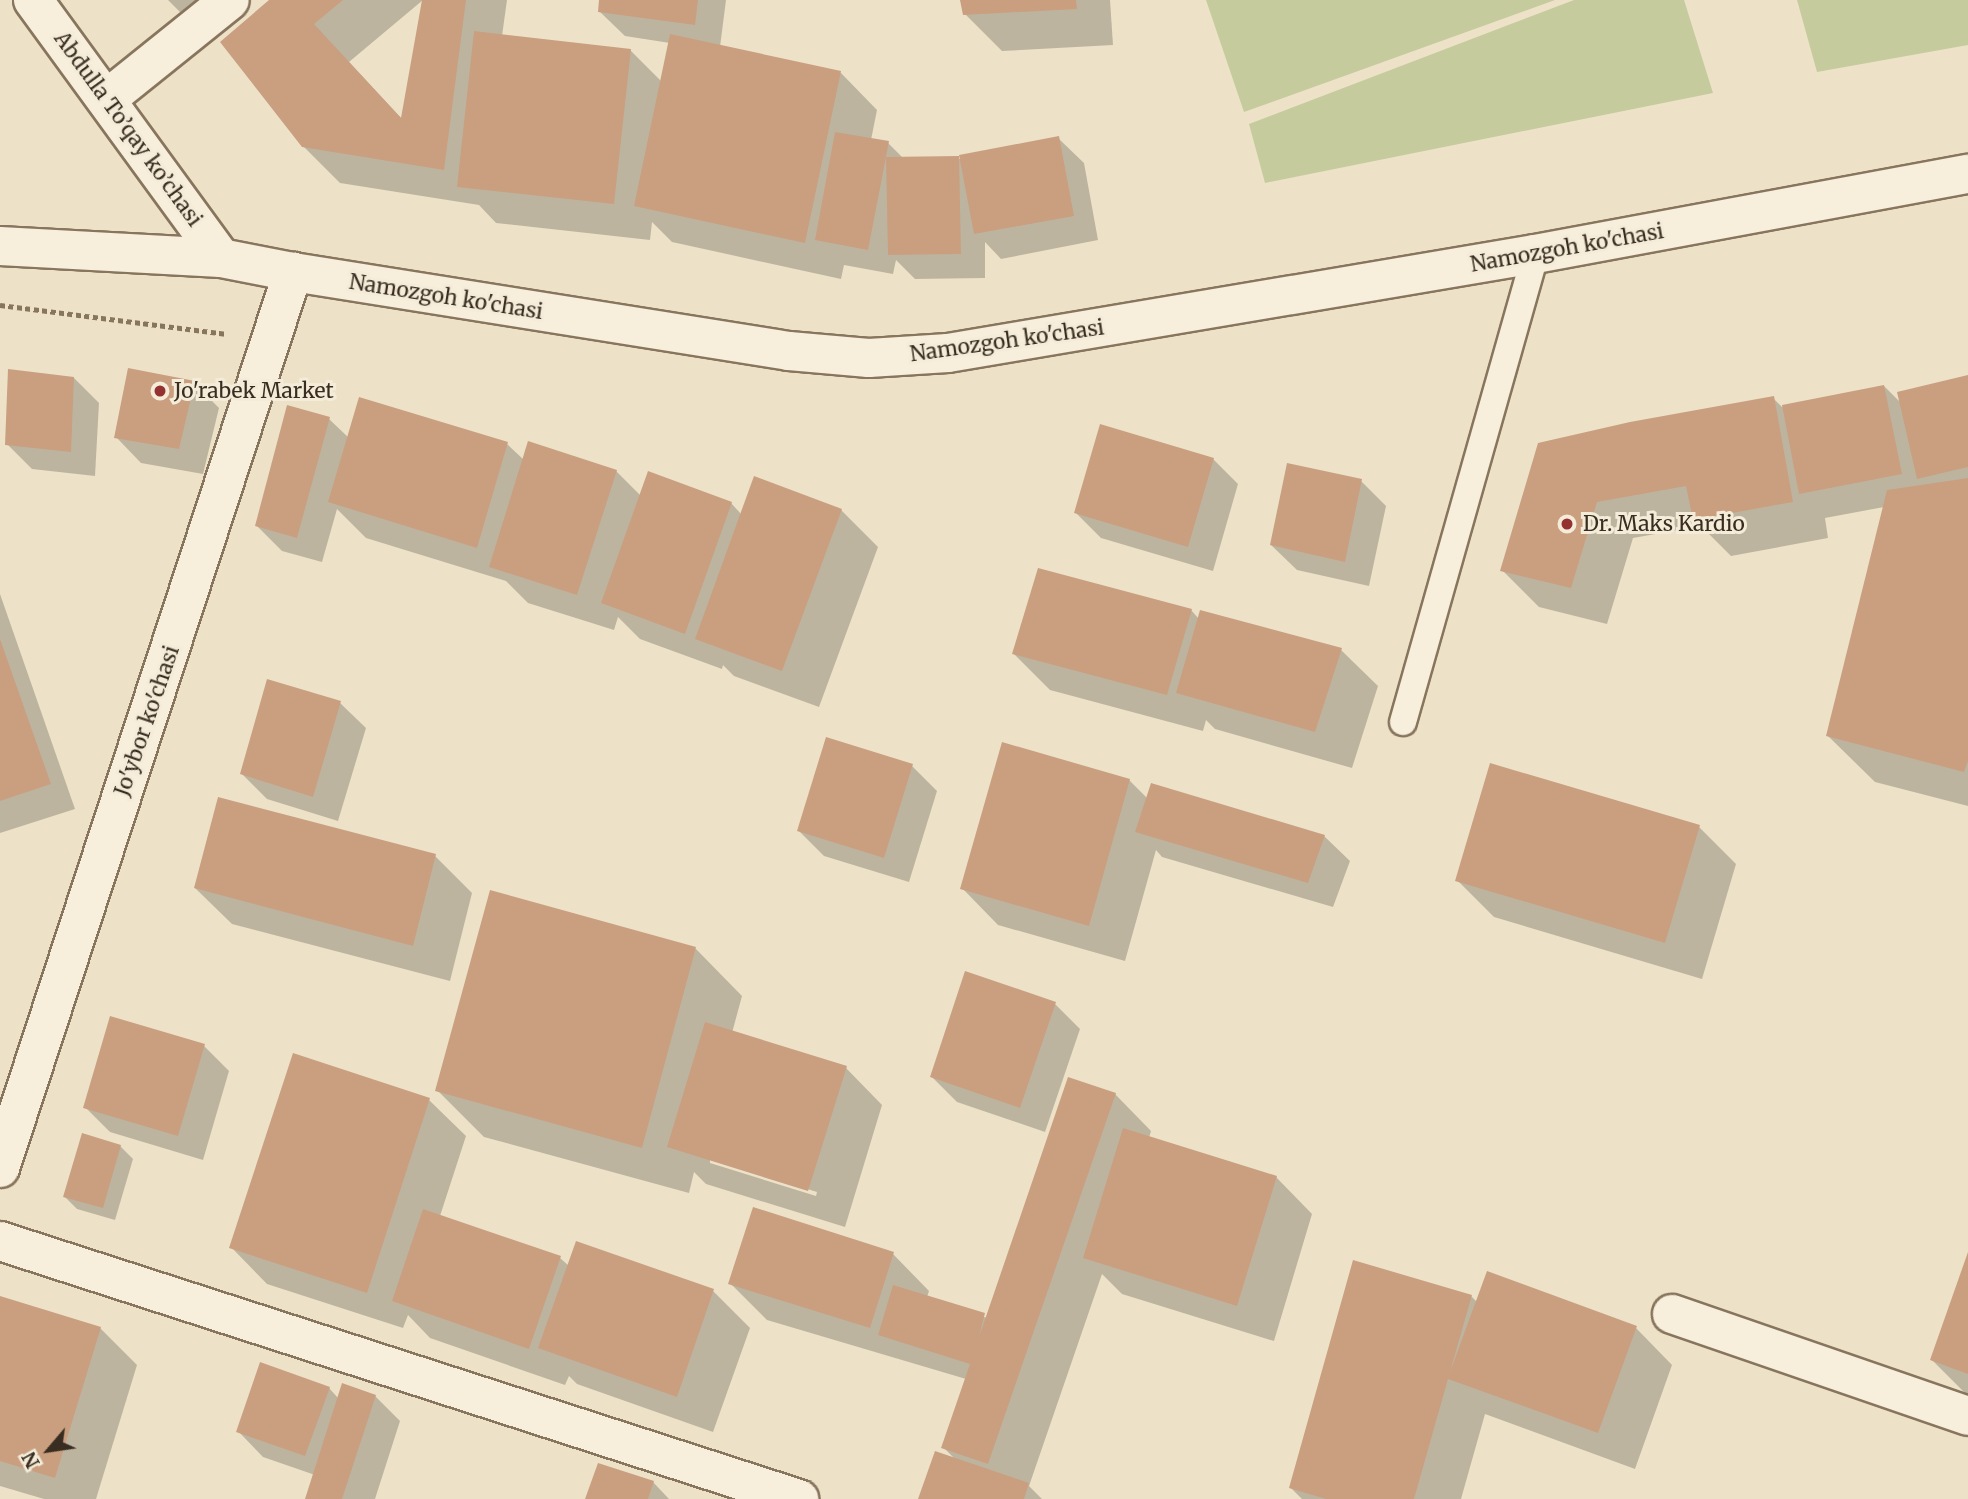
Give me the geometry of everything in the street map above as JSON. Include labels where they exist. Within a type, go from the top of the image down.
[{"type":"street","name":"Abdulla To’qay ko’chasi","points":[[33,0],[108,98],[221,258]]},
{"type":"street","points":[[108,98],[230,0]]},
{"type":"street","name":"Namozgoh ko'chasi","points":[[0,246],[221,258],[293,272],[789,351],[869,359],[948,353],[1535,254],[1968,174]]},
{"type":"street","name":"Jo'ybor ko'chasi","points":[[0,1168],[293,272]]},
{"type":"street","points":[[0,1241],[799,1499]]},
{"type":"street","points":[[1672,1314],[1968,1416]]},
{"type":"lane","points":[[1403,722],[1535,254]]},
{"type":"path","points":[[0,305],[233,335]]},
{"type":"green space","points":[[1206,0],[1555,0],[1244,112]]},
{"type":"green space","points":[[1574,0],[1684,0],[1713,93],[1265,183],[1249,124]]},
{"type":"green space","points":[[1797,0],[1968,0],[1968,45],[1817,72]]},
{"type":"building","points":[[269,0],[343,0],[314,24],[401,118],[422,0],[466,0],[444,170],[302,147],[220,42]]},
{"type":"building","points":[[599,0],[698,0],[695,25],[598,12]]},
{"type":"building","points":[[960,0],[1076,0],[1077,9],[963,15]]},
{"type":"building","points":[[474,31],[631,49],[614,204],[457,187]]},
{"type":"building","points":[[670,34],[841,71],[805,243],[634,206]]},
{"type":"building","points":[[835,132],[889,141],[868,250],[815,240]]},
{"type":"building","points":[[1059,136],[1074,216],[974,234],[959,155]]},
{"type":"building","points":[[959,156],[961,254],[888,255],[886,157]]},
{"type":"building","points":[[128,368],[195,381],[179,449],[114,438]]},
{"type":"building","points":[[8,369],[74,377],[71,452],[5,445]]},
{"type":"building","points":[[1968,375],[1968,467],[1917,479],[1897,392]]},
{"type":"building","points":[[1884,385],[1902,474],[1799,494],[1782,405]]},
{"type":"building","points":[[1774,396],[1793,502],[1693,520],[1686,486],[1597,502],[1571,588],[1500,571],[1538,443],[1630,422]]},
{"type":"building","points":[[359,397],[508,442],[477,548],[328,502]]},
{"type":"building","points":[[287,405],[330,417],[297,538],[255,526]]},
{"type":"building","points":[[1100,424],[1214,458],[1188,547],[1074,513]]},
{"type":"building","points":[[528,441],[617,470],[577,595],[489,567]]},
{"type":"building","points":[[1287,463],[1362,479],[1345,562],[1270,545]]},
{"type":"building","points":[[648,471],[732,502],[685,634],[601,603]]},
{"type":"building","points":[[754,476],[842,509],[782,671],[695,639]]},
{"type":"building","points":[[1968,478],[1968,761],[1964,772],[1826,736],[1887,490]]},
{"type":"building","points":[[1038,568],[1192,609],[1167,695],[1012,654]]},
{"type":"building","points":[[1200,610],[1342,648],[1315,732],[1176,693]]},
{"type":"building","points":[[0,639],[51,784],[0,801]]},
{"type":"building","points":[[267,679],[341,701],[313,797],[240,774]]},
{"type":"building","points":[[826,737],[913,764],[884,858],[797,831]]},
{"type":"building","points":[[1002,742],[1130,779],[1089,926],[960,889]]},
{"type":"building","points":[[1490,763],[1700,825],[1665,943],[1455,881]]},
{"type":"building","points":[[1151,783],[1325,835],[1308,883],[1135,832]]},
{"type":"building","points":[[218,797],[436,854],[413,946],[194,888]]},
{"type":"building","points":[[490,890],[696,947],[642,1148],[435,1091]]},
{"type":"building","points":[[965,971],[1056,1002],[1020,1108],[930,1077]]},
{"type":"building","points":[[110,1016],[205,1044],[178,1136],[83,1108]]},
{"type":"building","points":[[705,1022],[847,1066],[808,1191],[667,1147]]},
{"type":"building","points":[[293,1053],[430,1098],[367,1293],[229,1248]]},
{"type":"building","points":[[1068,1077],[1116,1093],[988,1464],[941,1448],[970,1364],[878,1335],[893,1285],[985,1313],[979,1337]]},
{"type":"building","points":[[1123,1128],[1277,1176],[1237,1306],[1083,1258]]},
{"type":"building","points":[[82,1133],[121,1145],[103,1208],[63,1197]]},
{"type":"building","points":[[753,1207],[894,1252],[870,1328],[728,1284]]},
{"type":"building","points":[[423,1209],[561,1256],[529,1349],[392,1301]]},
{"type":"building","points":[[576,1241],[714,1289],[677,1397],[538,1348]]},
{"type":"building","points":[[1968,1252],[1968,1374],[1930,1360]]},
{"type":"building","points":[[1353,1260],[1472,1295],[1450,1372],[1487,1271],[1637,1326],[1598,1433],[1448,1379],[1414,1499],[1326,1499],[1289,1488]]},
{"type":"building","points":[[0,1296],[101,1327],[55,1478],[0,1461]]},
{"type":"building","points":[[260,1362],[330,1387],[305,1456],[236,1432]]},
{"type":"building","points":[[342,1383],[376,1395],[342,1499],[305,1499]]},
{"type":"building","points":[[935,1451],[1029,1483],[1024,1499],[918,1499]]},
{"type":"building","points":[[598,1463],[654,1481],[648,1499],[585,1499]]},
{"type":"place","name":"Jo'rabek Market","points":[[160,391]]},
{"type":"place","name":"Dr. Maks Kardio","points":[[1567,524]]}]
